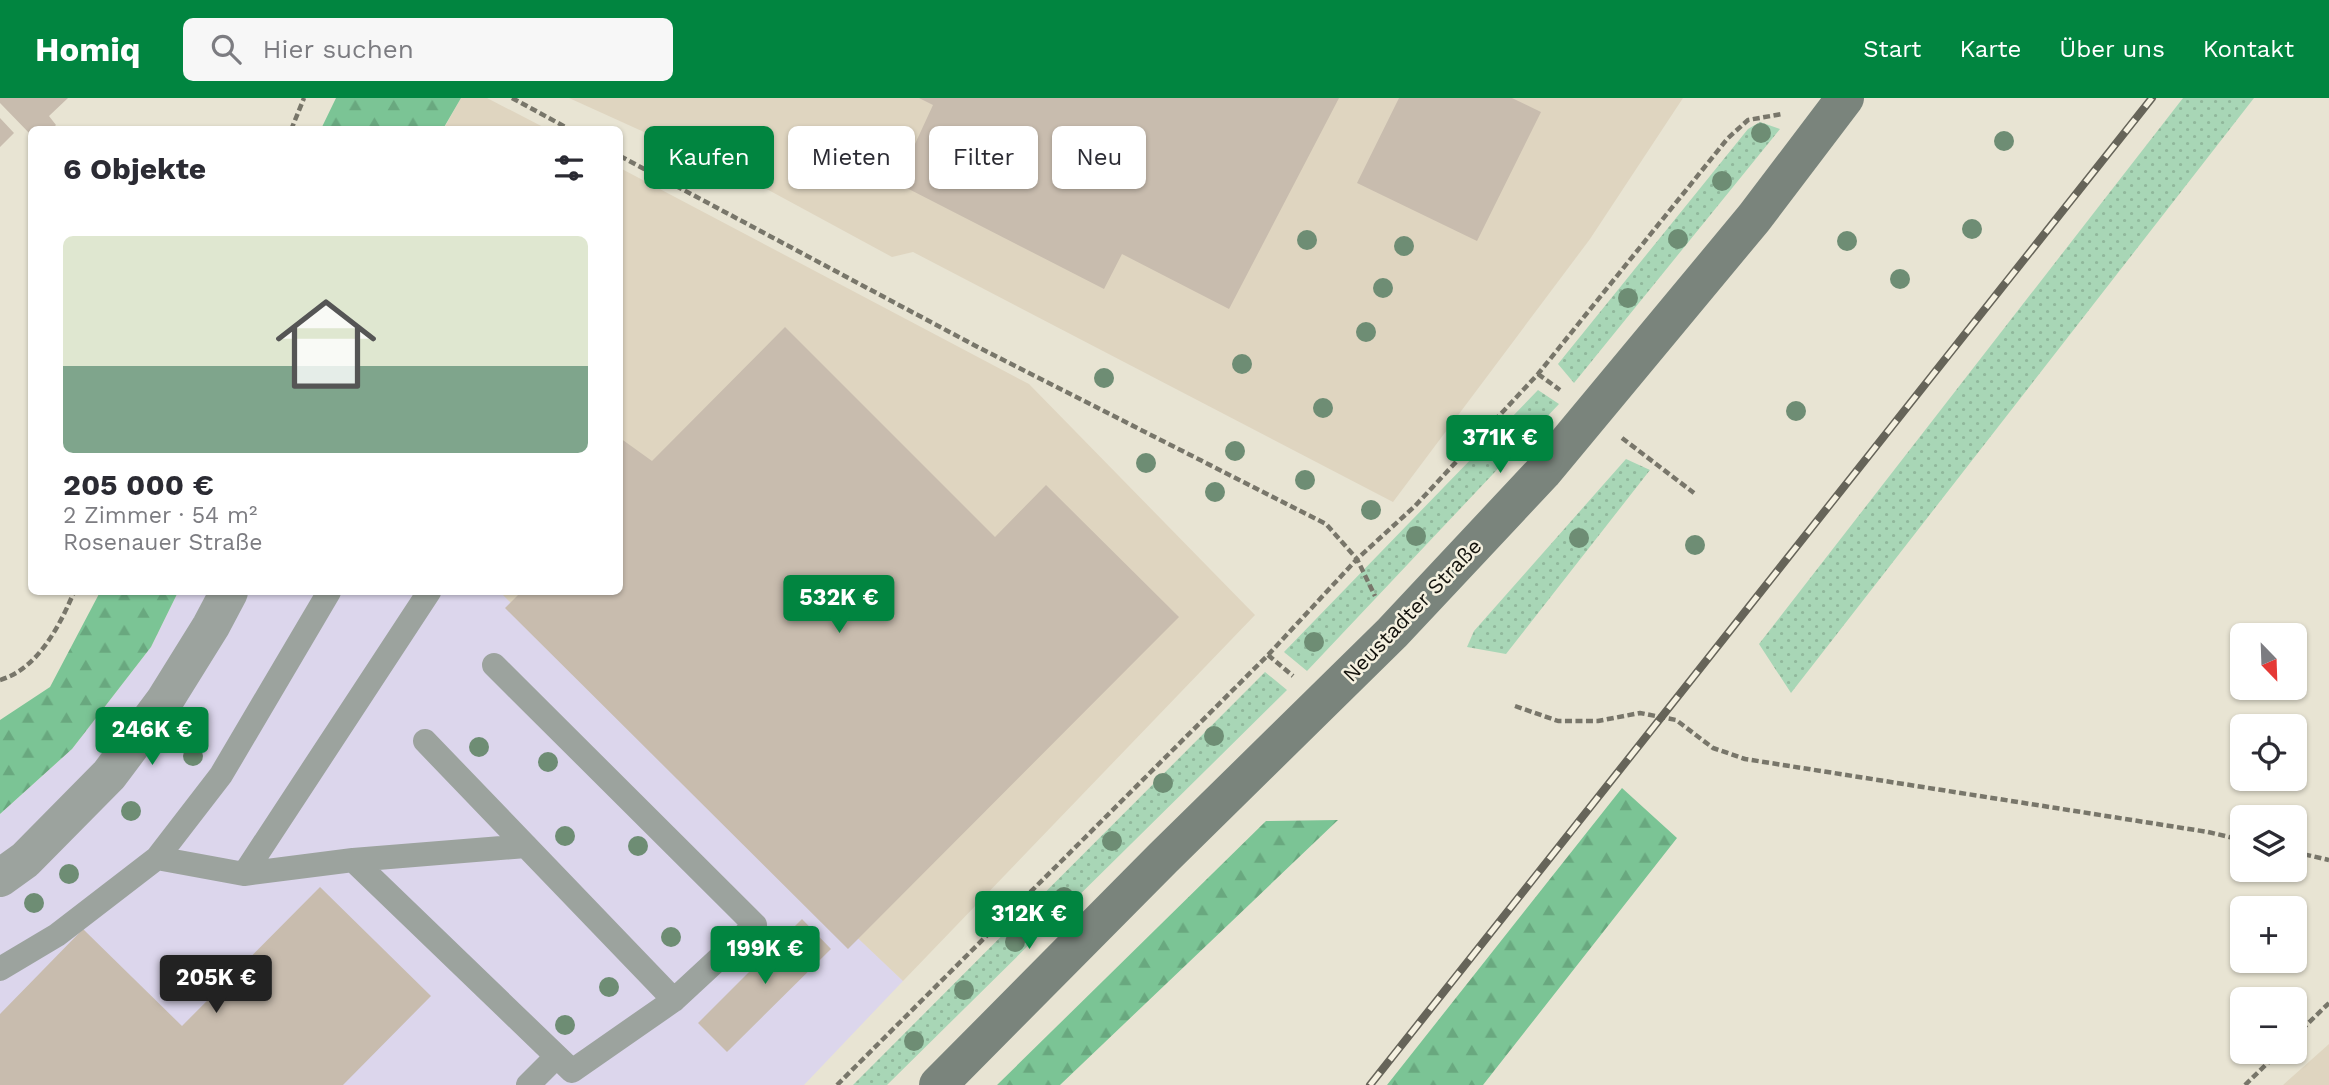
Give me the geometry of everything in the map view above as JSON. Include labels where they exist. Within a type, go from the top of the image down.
[{"type":"street","name":"Neustadter Straße","points":[[938,1085],[1163,858],[1392,634],[1543,472],[1754,218],[1845,98]]},
{"type":"street","points":[[0,878],[24,860],[109,775],[165,701],[227,595]]},
{"type":"lane","points":[[0,969],[57,935],[157,859],[220,775],[327,595]]},
{"type":"lane","points":[[244,874],[427,595]]},
{"type":"lane","points":[[353,860],[572,1072],[674,1000],[755,925],[494,665]]},
{"type":"lane","points":[[425,741],[674,1000]]},
{"type":"lane","points":[[157,859],[244,874],[353,860],[526,846]]},
{"type":"lane","points":[[528,1085],[556,1056]]},
{"type":"path","points":[[293,126],[304,98]]},
{"type":"path","points":[[512,98],[564,126]]},
{"type":"path","points":[[837,1085],[1268,655],[1357,559],[1415,506],[1538,374],[1728,138],[1748,120],[1783,114],[1792,109]]},
{"type":"path","points":[[623,158],[984,350],[1326,524],[1357,559]]},
{"type":"path","points":[[1619,436],[1694,493]]},
{"type":"path","points":[[0,680],[36,657],[64,615],[73,595]]},
{"type":"path","points":[[1516,706],[1558,721],[1598,721],[1640,713],[1676,720],[1713,748],[1745,759],[2230,837]]},
{"type":"path","points":[[2307,855],[2329,860]]},
{"type":"path","points":[[2307,1024],[2329,1003]]},
{"type":"path","points":[[2245,1085],[2267,1064]]},
{"type":"shaded area","points":[[461,98],[487,98],[541,126],[445,126]]},
{"type":"shaded area","points":[[569,98],[1683,98],[1590,239],[1393,502],[913,252],[892,257],[767,189],[774,189],[774,126],[644,126],[644,132]]},
{"type":"shaded area","points":[[623,170],[644,181],[644,189],[660,189],[1029,384],[1255,615],[903,981],[652,743],[503,595],[623,595]]},
{"type":"shaded area","points":[[177,595],[507,595],[903,981],[804,1085],[0,1085],[0,814],[72,749],[151,647]]},
{"type":"shaded area","points":[[2329,1044],[2329,1085],[2283,1085],[2307,1064]]},
{"type":"green space","points":[[336,98],[461,98],[445,126],[322,126]]},
{"type":"green space","points":[[2183,98],[2254,98],[1791,693],[1759,644]]},
{"type":"green space","points":[[1760,122],[1780,129],[1574,383],[1558,364],[1748,129]]},
{"type":"green space","points":[[1538,390],[1559,404],[1307,671],[1284,652]]},
{"type":"green space","points":[[1626,459],[1650,470],[1506,654],[1467,647],[1474,631]]},
{"type":"green space","points":[[98,595],[177,595],[151,647],[72,749],[0,814],[0,720],[50,687]]},
{"type":"green space","points":[[1265,672],[1287,690],[887,1085],[853,1085]]},
{"type":"green space","points":[[1622,788],[1677,838],[1483,1085],[1387,1085]]},
{"type":"green space","points":[[1338,820],[1060,1085],[997,1085],[1266,821]]},
{"type":"building","points":[[0,98],[68,98],[49,116],[55,126],[28,126],[28,132],[0,103]]},
{"type":"building","points":[[919,98],[1339,98],[1229,309],[1122,254],[1104,289],[909,189],[915,189],[915,144],[933,105]]},
{"type":"building","points":[[1399,98],[1512,98],[1541,112],[1477,241],[1357,183]]},
{"type":"building","points":[[0,118],[14,133],[0,147]]},
{"type":"building","points":[[785,327],[995,537],[1046,485],[1179,617],[848,949],[505,608],[518,595],[623,595],[623,440],[652,461]]},
{"type":"building","points":[[320,887],[431,996],[343,1085],[0,1085],[0,1014],[83,929],[182,1026]]},
{"type":"building","points":[[802,919],[831,949],[727,1052],[698,1023]]},
{"type":"railway","points":[[1370,1085],[2152,98]]}]
